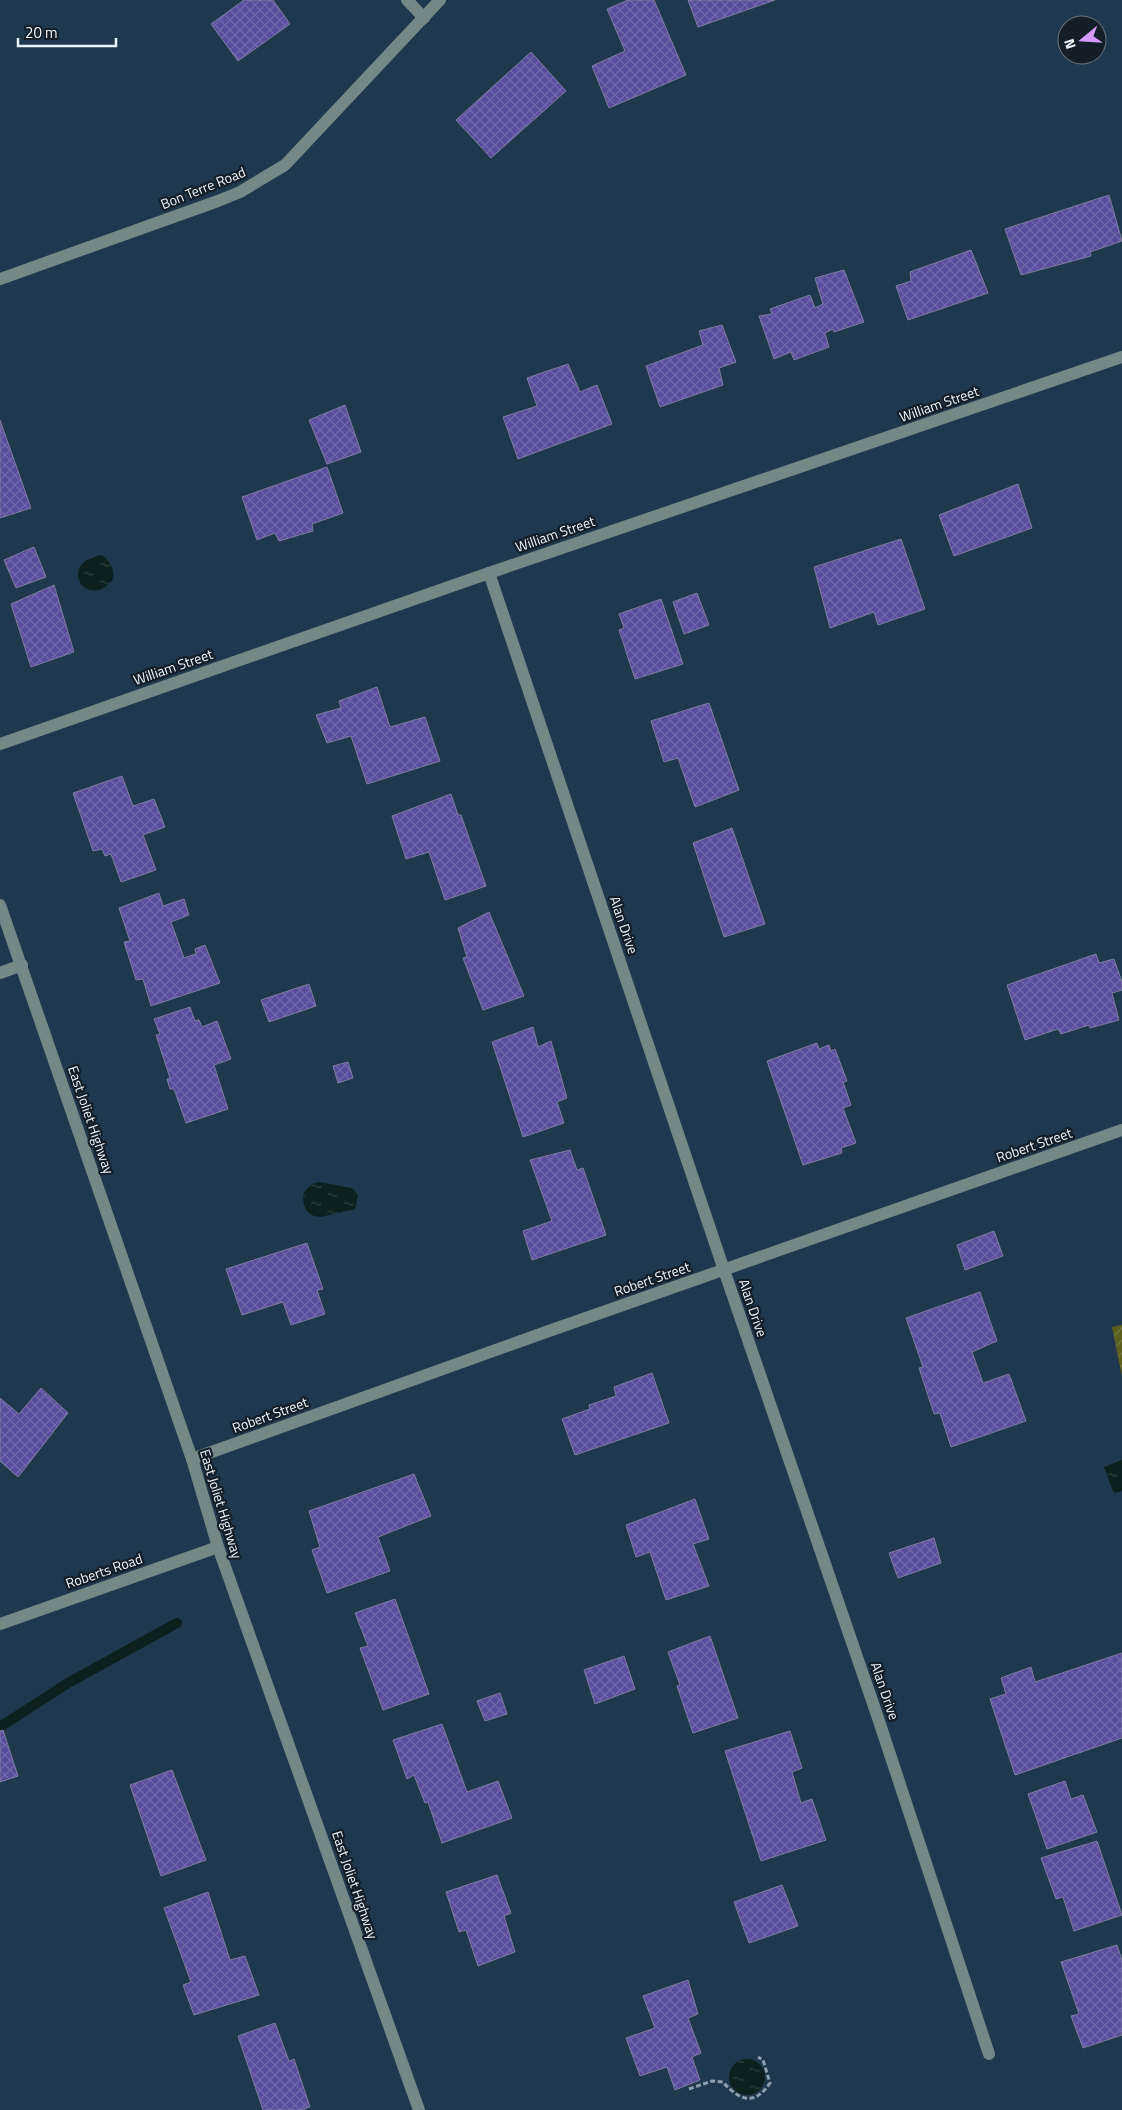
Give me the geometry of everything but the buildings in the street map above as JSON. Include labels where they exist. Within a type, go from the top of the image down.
[{"type":"street","points":[[407,0],[424,18]]},
{"type":"street","name":"Bon Terre Road","points":[[0,279],[218,201],[240,192],[285,165],[440,0]]},
{"type":"street","name":"William Street","points":[[0,744],[489,573],[1122,357]]},
{"type":"street","name":"Alan Drive","points":[[489,573],[724,1270],[878,1718],[989,2054]]},
{"type":"street","name":"East Joliet Highway","points":[[0,905],[192,1459],[218,1547],[419,2110]]},
{"type":"street","points":[[0,973],[22,965]]},
{"type":"street","name":"Robert Street","points":[[192,1459],[1122,1130]]},
{"type":"street","name":"Roberts Road","points":[[0,1624],[218,1547]]},
{"type":"path","points":[[688,2089],[713,2080],[723,2082],[734,2094],[745,2099],[757,2096],[765,2091],[770,2083],[763,2060],[758,2057]]},
{"type":"green space","points":[[1122,1325],[1122,1377],[1112,1327]]},
{"type":"water","points":[[102,555],[111,565],[113,578],[109,584],[99,590],[91,590],[84,587],[78,576],[79,570],[83,563],[91,558]]},
{"type":"water","points":[[319,1182],[352,1188],[358,1195],[355,1209],[321,1217],[309,1213],[303,1202],[304,1192],[312,1184]]},
{"type":"water","points":[[1122,1460],[1122,1491],[1114,1494],[1104,1467]]},
{"type":"water","points":[[747,2059],[760,2064],[765,2077],[760,2090],[747,2095],[734,2090],[729,2077],[734,2064]]},
{"type":"waterway","points":[[0,1727],[68,1683],[177,1623]]}]
